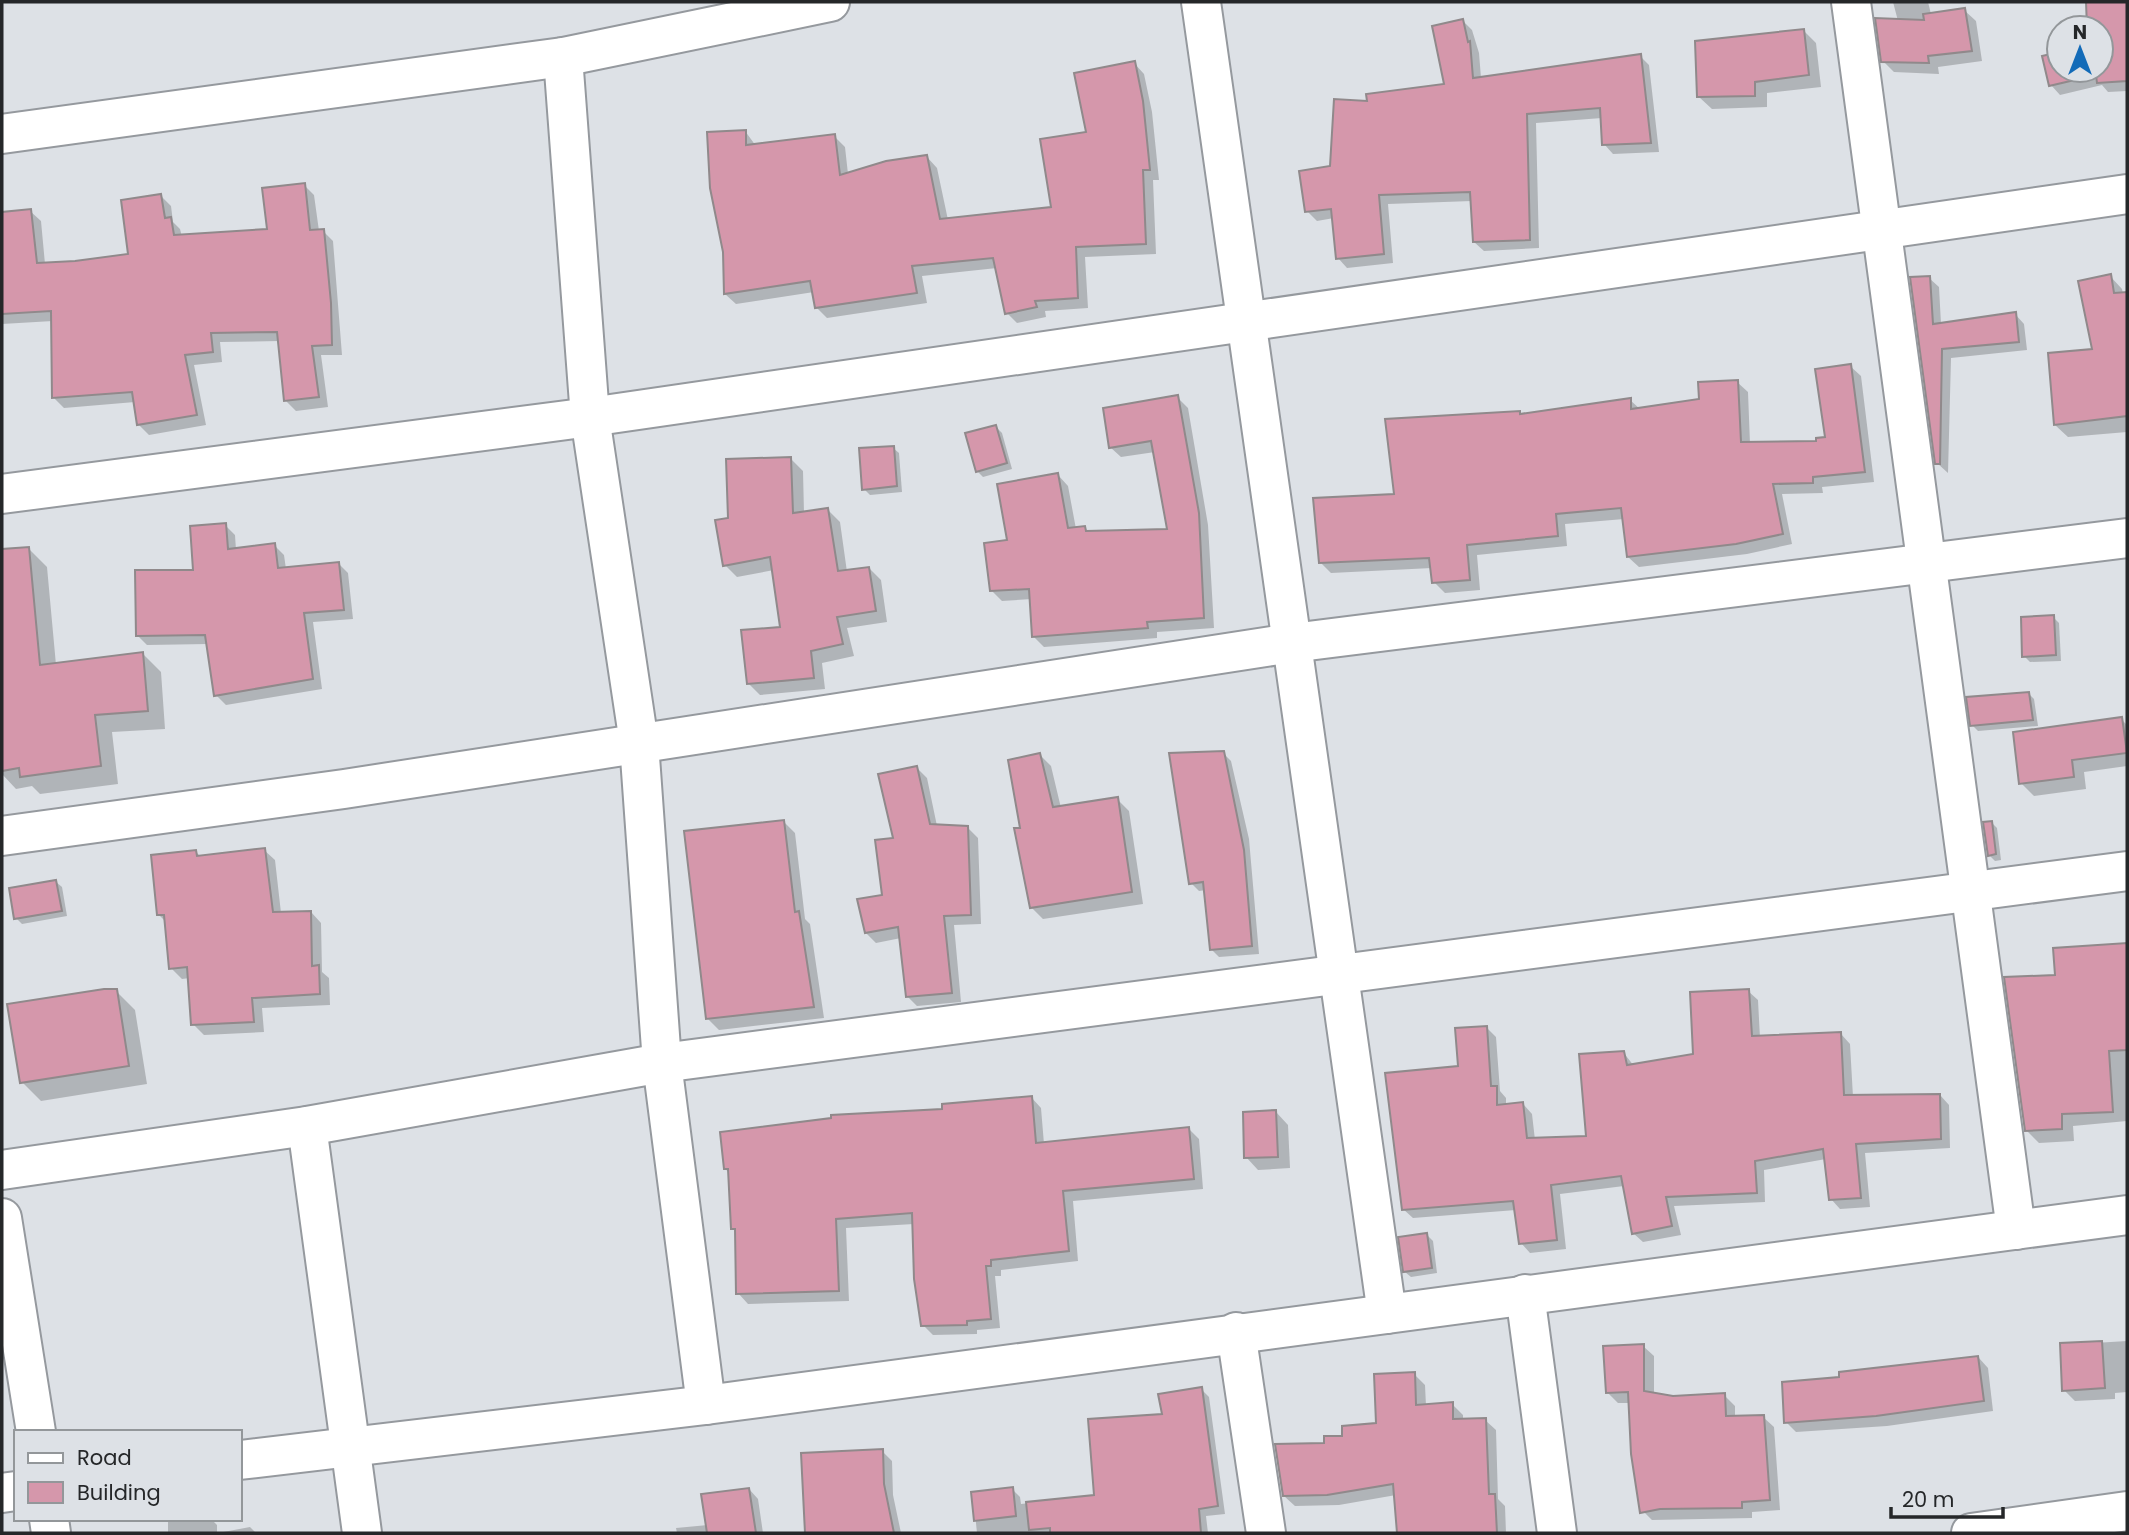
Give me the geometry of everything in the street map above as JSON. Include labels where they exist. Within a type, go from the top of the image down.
[{"type":"street","points":[[2,134],[563,57],[830,2]]},
{"type":"street","points":[[1201,2],[1244,324],[1387,1314]]},
{"type":"street","points":[[1850,2],[1928,563],[2016,1230]]},
{"type":"street","points":[[563,57],[590,417],[639,743],[662,1063],[706,1405]]},
{"type":"street","points":[[2,494],[590,417],[2127,194]]},
{"type":"street","points":[[2,836],[344,789],[1292,643],[2127,538]]},
{"type":"street","points":[[2,1170],[307,1126],[662,1063],[2127,871]]},
{"type":"street","points":[[307,1126],[362,1533]]},
{"type":"street","points":[[242,1460],[349,1444],[706,1405],[1236,1332],[2127,1215]]},
{"type":"street","points":[[2,1218],[36,1430]]},
{"type":"street","points":[[1525,1294],[1558,1533]]},
{"type":"street","points":[[1236,1332],[1266,1533]]},
{"type":"street","points":[[1971,1533],[2127,1511]]},
{"type":"building","points":[[2086,2],[2127,2],[2127,81],[2115,82],[2115,14],[2086,14]]},
{"type":"building","points":[[1965,8],[1972,51],[1928,56],[1929,63],[1881,62],[1875,18],[1924,20],[1923,14]]},
{"type":"building","points":[[1463,19],[1468,42],[1470,41],[1473,78],[1641,54],[1651,143],[1602,145],[1600,108],[1527,114],[1530,240],[1473,242],[1470,192],[1379,195],[1384,254],[1336,259],[1331,209],[1305,212],[1299,171],[1330,166],[1334,99],[1367,101],[1366,94],[1444,84],[1432,26]]},
{"type":"building","points":[[1804,29],[1809,75],[1755,82],[1755,96],[1697,97],[1695,41]]},
{"type":"building","points":[[1135,61],[1143,101],[1150,170],[1143,170],[1146,244],[1076,247],[1078,298],[1035,301],[1037,307],[1005,314],[993,258],[912,266],[917,293],[815,308],[810,281],[724,294],[723,252],[710,188],[707,132],[746,130],[746,145],[835,134],[840,175],[886,161],[927,155],[940,219],[1051,207],[1040,139],[1086,132],[1074,73]]},
{"type":"building","points":[[305,183],[310,230],[324,229],[331,303],[332,345],[312,346],[319,397],[284,401],[277,332],[211,333],[213,352],[185,355],[197,415],[137,425],[132,392],[52,398],[51,311],[2,314],[2,212],[31,209],[37,263],[75,261],[128,254],[121,200],[161,194],[165,218],[171,217],[174,235],[267,229],[262,188]]},
{"type":"building","points":[[2111,274],[2114,293],[2127,292],[2127,416],[2054,425],[2048,353],[2092,349],[2078,281]]},
{"type":"building","points":[[1930,276],[1933,324],[2016,312],[2019,342],[1942,349],[1940,464],[1935,464],[1910,277]]},
{"type":"building","points":[[1851,364],[1865,472],[1813,477],[1813,483],[1773,484],[1783,534],[1736,544],[1627,557],[1621,508],[1556,514],[1558,536],[1467,545],[1470,580],[1432,583],[1429,558],[1319,563],[1313,498],[1394,494],[1385,419],[1520,411],[1520,414],[1631,398],[1631,409],[1699,399],[1698,382],[1738,380],[1741,442],[1816,441],[1816,438],[1825,437],[1815,369]]},
{"type":"building","points":[[1178,395],[1199,513],[1204,618],[1147,622],[1148,628],[1032,637],[1029,589],[990,591],[984,543],[1007,540],[997,484],[1058,473],[1068,528],[1085,526],[1086,531],[1167,529],[1151,441],[1109,448],[1103,408]]},
{"type":"building","points":[[996,425],[1007,463],[976,472],[965,433]]},
{"type":"building","points":[[894,446],[897,486],[862,490],[859,448]]},
{"type":"building","points":[[791,457],[793,513],[828,508],[838,571],[869,567],[876,611],[837,617],[843,644],[811,651],[814,678],[747,684],[741,630],[780,627],[770,557],[723,566],[715,520],[728,518],[726,459]]},
{"type":"building","points":[[226,523],[228,549],[275,543],[278,568],[339,562],[344,610],[304,613],[313,679],[214,696],[205,635],[136,636],[135,570],[193,570],[190,526]]},
{"type":"building","points":[[29,547],[40,665],[143,652],[148,711],[95,715],[101,766],[20,777],[19,768],[2,771],[2,549]]},
{"type":"building","points":[[2054,615],[2056,655],[2022,657],[2021,617]]},
{"type":"building","points":[[2029,692],[2033,720],[1970,726],[1966,697]]},
{"type":"building","points":[[2122,717],[2127,753],[2072,760],[2074,777],[2019,784],[2013,732]]},
{"type":"building","points":[[1224,751],[1244,850],[1252,946],[1210,950],[1203,882],[1189,884],[1169,753]]},
{"type":"building","points":[[1040,753],[1053,807],[1118,797],[1132,892],[1030,908],[1014,828],[1020,828],[1008,760]]},
{"type":"building","points":[[917,766],[930,824],[968,826],[971,915],[944,916],[952,993],[906,997],[898,927],[865,933],[857,899],[882,895],[875,840],[893,838],[878,774]]},
{"type":"building","points":[[784,820],[795,912],[799,911],[814,1007],[706,1019],[684,831]]},
{"type":"building","points":[[1992,821],[1996,854],[1988,856],[1983,822]]},
{"type":"building","points":[[265,848],[273,912],[311,911],[312,966],[319,965],[320,994],[252,998],[254,1022],[191,1025],[187,967],[169,969],[164,915],[157,915],[151,855],[196,850],[197,856]]},
{"type":"building","points":[[56,880],[62,911],[14,919],[9,888]]},
{"type":"building","points":[[2127,943],[2127,1050],[2109,1051],[2113,1112],[2062,1114],[2062,1129],[2025,1131],[2004,977],[2055,975],[2053,948]]},
{"type":"building","points":[[117,989],[129,1066],[20,1083],[7,1004]]},
{"type":"building","points":[[1749,989],[1752,1036],[1841,1032],[1844,1095],[1940,1094],[1941,1139],[1856,1144],[1861,1198],[1829,1200],[1823,1149],[1755,1161],[1757,1193],[1666,1197],[1672,1226],[1632,1234],[1621,1176],[1551,1185],[1557,1240],[1519,1244],[1513,1201],[1402,1210],[1385,1073],[1458,1066],[1455,1028],[1487,1026],[1491,1086],[1497,1086],[1497,1105],[1523,1102],[1527,1138],[1586,1136],[1579,1054],[1624,1051],[1627,1065],[1693,1054],[1690,992]]},
{"type":"building","points":[[1032,1096],[1036,1143],[1189,1127],[1194,1179],[1063,1191],[1069,1251],[991,1260],[991,1266],[986,1266],[991,1319],[967,1321],[967,1325],[921,1326],[914,1279],[912,1213],[836,1219],[839,1291],[736,1294],[735,1229],[731,1229],[728,1169],[724,1169],[720,1132],[831,1118],[831,1115],[942,1109],[942,1104]]},
{"type":"building","points":[[1276,1110],[1278,1157],[1244,1158],[1243,1112]]},
{"type":"building","points":[[1427,1233],[1432,1268],[1403,1272],[1398,1237]]},
{"type":"building","points":[[2102,1341],[2105,1388],[2062,1391],[2060,1343]]},
{"type":"building","points":[[1644,1344],[1644,1391],[1673,1396],[1725,1393],[1726,1416],[1764,1415],[1770,1500],[1742,1502],[1742,1508],[1660,1509],[1640,1513],[1631,1454],[1628,1392],[1606,1393],[1603,1346]]},
{"type":"building","points":[[1978,1356],[1984,1401],[1876,1416],[1784,1423],[1782,1382],[1839,1377],[1839,1372]]},
{"type":"building","points":[[1415,1372],[1416,1405],[1453,1402],[1453,1419],[1486,1418],[1489,1494],[1495,1494],[1497,1533],[1397,1533],[1393,1484],[1327,1495],[1283,1496],[1275,1444],[1324,1443],[1324,1436],[1342,1436],[1342,1426],[1376,1423],[1374,1374]]},
{"type":"building","points":[[1202,1387],[1218,1506],[1199,1509],[1201,1533],[1050,1533],[1050,1528],[1029,1530],[1026,1502],[1094,1495],[1088,1419],[1162,1414],[1158,1394]]},
{"type":"building","points":[[883,1449],[884,1484],[894,1533],[805,1533],[801,1453]]},
{"type":"building","points":[[1013,1487],[1016,1516],[974,1521],[971,1492]]},
{"type":"building","points":[[749,1488],[756,1533],[707,1533],[701,1494]]}]
